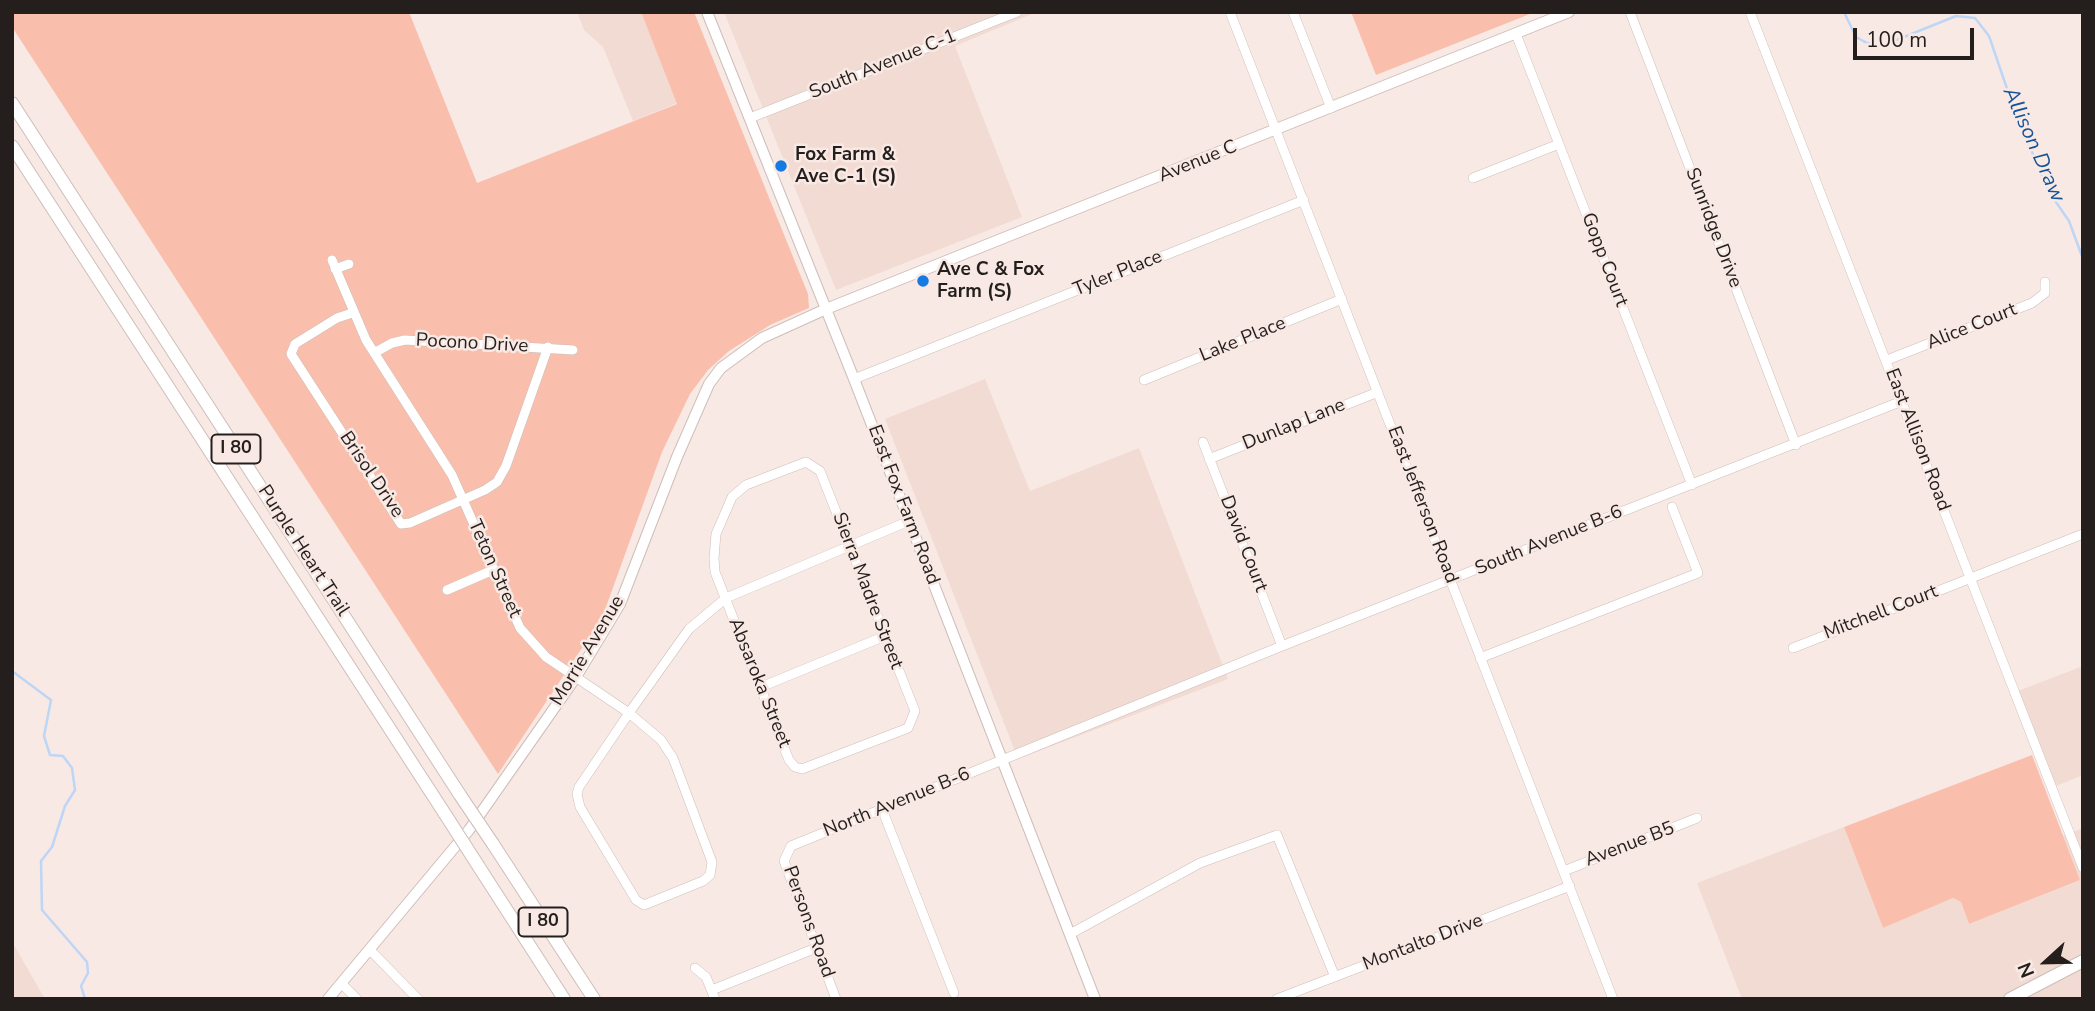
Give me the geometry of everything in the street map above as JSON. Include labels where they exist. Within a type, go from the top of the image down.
[{"type":"highway","name":"Purple Heart Trail","points":[[12,103],[594,999]]},
{"type":"highway","name":"Purple Heart Trail","points":[[12,146],[564,999]]},
{"type":"highway","points":[[2010,999],[2083,961]]},
{"type":"main road","name":"East Fox Farm Road","points":[[707,12],[854,379],[1095,999]]},
{"type":"main road","name":"Avenue C","points":[[826,309],[1569,12]]},
{"type":"main road","name":"Morrie Avenue","points":[[328,999],[371,951],[469,830],[576,677],[620,604],[677,457],[709,384],[721,368],[762,338],[826,309]]},
{"type":"street","name":"South Avenue C-1","points":[[750,118],[1017,12]]},
{"type":"street","name":"East Jefferson Road","points":[[1230,12],[1613,999]]},
{"type":"street","points":[[1293,12],[1331,108]]},
{"type":"street","name":"Sunridge Drive","points":[[1630,12],[1796,444]]},
{"type":"street","name":"East Allison Road","points":[[1750,12],[2083,868]]},
{"type":"street","name":"Gopp Court","points":[[1516,34],[1692,485]]},
{"type":"street","points":[[1472,178],[1559,144]]},
{"type":"street","name":"Tyler Place","points":[[854,379],[1304,201]]},
{"type":"street","name":"Teton Street","points":[[349,264],[334,264],[352,313],[374,353],[444,462],[520,628],[546,657],[629,713],[661,740],[673,758],[712,862],[710,875],[703,881],[644,905],[636,900],[580,807],[577,794],[629,713]]},
{"type":"street","name":"Alice Court","points":[[1887,360],[2032,303],[2045,293],[2045,282]]},
{"type":"street","name":"Lake Place","points":[[1144,380],[1342,299]]},
{"type":"street","name":"Brisol Drive","points":[[352,313],[337,318],[305,338],[292,347],[291,354],[398,521],[410,523],[493,486],[502,475],[548,347]]},
{"type":"street","name":"Pocono Drive","points":[[374,353],[391,343],[405,340],[573,350]]},
{"type":"street","name":"Dunlap Lane","points":[[1209,459],[1378,392]]},
{"type":"street","name":"South Avenue B-6","points":[[1002,760],[1282,646],[1902,401]]},
{"type":"street","name":"David Court","points":[[1203,442],[1282,646]]},
{"type":"street","name":"Absaroka Street","points":[[795,767],[789,760],[715,572],[716,534],[732,497],[746,485],[806,462],[820,471]]},
{"type":"street","name":"Sierra Madre Street","points":[[795,767],[810,768],[908,728],[915,711],[820,471]]},
{"type":"street","points":[[1480,657],[1698,573],[1672,507]]},
{"type":"street","points":[[629,713],[690,629],[726,598],[909,521]]},
{"type":"street","name":"Mitchell Court","points":[[1793,648],[2083,534]]},
{"type":"street","points":[[447,590],[493,570]]},
{"type":"street","points":[[761,687],[885,636]]},
{"type":"street","name":"North Avenue B-6","points":[[791,846],[1002,760]]},
{"type":"street","points":[[882,809],[954,993]]},
{"type":"street","name":"Avenue B5","points":[[1564,871],[1697,818]]},
{"type":"street","points":[[1070,934],[1200,863],[1278,835],[1335,976]]},
{"type":"street","name":"Persons Road","points":[[791,846],[784,861],[836,999]]},
{"type":"street","name":"Montalto Drive","points":[[1277,999],[1570,886]]},
{"type":"street","points":[[695,968],[706,978],[714,994],[816,947]]},
{"type":"street","points":[[371,951],[418,999]]},
{"type":"street","points":[[342,984],[357,999]]},
{"type":"shaded area","points":[[12,12],[409,12],[477,183],[677,104],[641,12],[694,12],[808,294],[809,308],[770,325],[729,351],[708,370],[690,394],[662,452],[602,618],[498,774],[12,27]]},
{"type":"shaded area","points":[[577,12],[641,12],[677,103],[633,121],[603,47],[584,30]]},
{"type":"shaded area","points":[[724,12],[1037,12],[955,46],[1022,217],[836,290]]},
{"type":"shaded area","points":[[1351,12],[1535,12],[1376,75]]},
{"type":"shaded area","points":[[985,379],[1030,491],[1139,448],[1228,679],[1018,759],[885,419]]},
{"type":"shaded area","points":[[2083,666],[2083,775],[2056,786],[2018,691]]},
{"type":"shaded area","points":[[2032,755],[2080,880],[1969,924],[1961,902],[1953,898],[1883,928],[1844,827]]},
{"type":"shaded area","points":[[1844,827],[1883,928],[1953,898],[1961,902],[1969,924],[2080,880],[2063,836],[2083,828],[2083,999],[1742,999],[1697,883]]},
{"type":"shaded area","points":[[14,945],[45,999],[12,999]]},
{"type":"waterway","name":"Allison Draw","points":[[1844,12],[1856,37],[1867,43],[1884,45],[1956,16],[1975,18],[1989,36],[2015,112],[2049,192],[2069,221],[2083,259]]},
{"type":"waterway","points":[[12,671],[51,700],[44,736],[50,755],[63,756],[72,768],[75,790],[65,806],[52,847],[41,861],[42,910],[87,962],[88,973],[81,986],[85,999]]},
{"type":"place","name":"Fox Farm & Ave C-1 (S)","points":[[781,166]]},
{"type":"place","name":"Ave C & Fox Farm (S)","points":[[923,281]]}]
